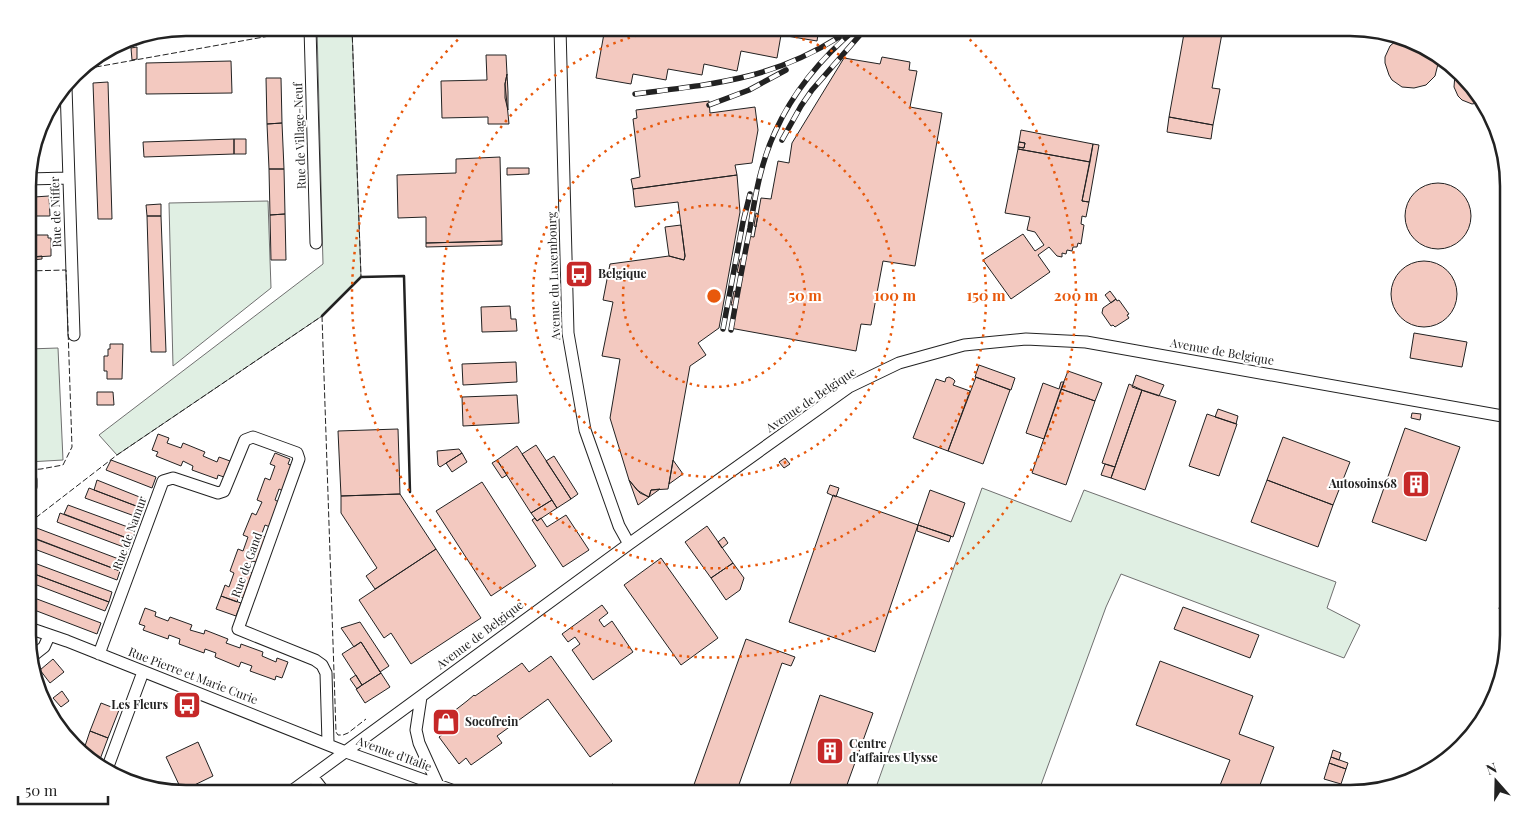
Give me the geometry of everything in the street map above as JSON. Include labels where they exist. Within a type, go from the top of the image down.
[{"type":"street","name":"Rue de Village-Neuf","points":[[310,36],[316,243]]},
{"type":"street","name":"Avenue du Luxembourg","points":[[560,36],[568,333],[584,430],[619,526],[629,544]]},
{"type":"street","name":"Rue de Niffer","points":[[66,96],[74,335]]},
{"type":"street","points":[[37,179],[68,178]]},
{"type":"street","name":"Avenue de Belgique","points":[[301,785],[629,544],[849,387],[899,363],[964,345],[1026,339],[1086,342],[1500,416]]},
{"type":"street","name":"Rue de Gand","points":[[224,492],[245,440],[253,436],[297,453],[299,458],[238,629],[315,660],[322,665],[326,673],[328,743]]},
{"type":"street","name":"Rue de Namur","points":[[99,654],[163,481],[173,478],[218,493],[224,492]]},
{"type":"street","name":"Rue Pierre et Marie Curie","points":[[36,631],[328,743],[346,752]]},
{"type":"street","points":[[38,652],[44,647],[49,636]]},
{"type":"street","points":[[109,763],[142,672]]},
{"type":"street","points":[[421,696],[416,730],[419,743],[438,785]]},
{"type":"street","name":"Avenue d'Italie","points":[[346,752],[437,785]]},
{"type":"street","points":[[312,776],[318,785]]},
{"type":"green space","points":[[317,36],[352,36],[361,277],[322,316],[117,455],[99,435],[323,264]]},
{"type":"green space","points":[[268,201],[271,288],[173,366],[169,203]]},
{"type":"green space","points":[[58,348],[63,460],[36,462],[37,349]]},
{"type":"green space","points":[[982,488],[1071,522],[1084,490],[1336,582],[1327,608],[1360,625],[1344,658],[1121,574],[1106,607],[1041,784],[877,784]]},
{"type":"building","points":[[604,36],[781,36],[777,58],[741,51],[737,71],[704,64],[702,75],[668,69],[666,80],[633,74],[631,84],[596,78]]},
{"type":"building","points":[[787,36],[818,36],[817,41]]},
{"type":"building","points":[[1184,36],[1222,36],[1212,88],[1220,89],[1213,125],[1169,117]]},
{"type":"building","points":[[1394,43],[1398,44],[1425,56],[1438,65],[1435,76],[1426,85],[1414,88],[1402,87],[1392,80],[1385,63],[1385,57]]},
{"type":"building","points":[[137,47],[137,59],[132,60],[131,48]]},
{"type":"building","points":[[486,55],[506,55],[507,74],[505,84],[509,124],[488,124],[488,117],[442,118],[441,81],[487,80]]},
{"type":"building","points":[[882,57],[910,62],[909,70],[917,71],[910,107],[942,113],[915,266],[883,261],[871,325],[861,324],[856,351],[730,328],[747,236],[754,237],[761,198],[771,199],[778,161],[789,163],[792,143],[844,58],[880,64]]},
{"type":"building","points":[[231,61],[232,93],[146,94],[146,63]]},
{"type":"building","points":[[507,74],[508,92],[508,110],[505,98]]},
{"type":"building","points":[[266,78],[281,78],[282,123],[267,124]]},
{"type":"building","points":[[1455,79],[1475,103],[1462,100],[1454,87]]},
{"type":"building","points":[[108,82],[112,219],[98,219],[93,83]]},
{"type":"building","points":[[709,101],[710,113],[755,107],[758,130],[752,163],[735,165],[737,175],[633,189],[631,179],[640,177],[633,119],[637,118],[636,110]]},
{"type":"building","points":[[1169,117],[1213,125],[1211,139],[1167,132]]},
{"type":"building","points":[[282,123],[284,169],[269,169],[267,124]]},
{"type":"building","points":[[1021,130],[1093,144],[1090,162],[1018,149],[1018,147],[1024,148],[1025,143],[1019,142]]},
{"type":"building","points":[[234,139],[234,154],[144,157],[143,142]]},
{"type":"building","points":[[234,139],[246,139],[246,154],[234,154]]},
{"type":"building","points":[[1019,142],[1025,143],[1024,148],[1018,147]]},
{"type":"building","points":[[1093,144],[1099,145],[1089,202],[1082,201]]},
{"type":"building","points":[[1018,149],[1090,162],[1082,201],[1089,202],[1086,217],[1082,216],[1081,224],[1084,225],[1081,244],[1078,243],[1077,247],[1073,247],[1072,251],[1067,250],[1066,254],[1062,253],[1062,257],[1057,256],[1049,247],[1038,255],[1050,272],[1011,299],[983,260],[1023,234],[1035,251],[1044,245],[1035,232],[1027,230],[1030,217],[1005,213]]},
{"type":"building","points":[[500,157],[502,241],[426,243],[426,217],[398,218],[397,175],[456,173],[456,159]]},
{"type":"building","points":[[507,168],[529,168],[529,174],[507,175]]},
{"type":"building","points":[[269,169],[284,169],[285,214],[270,215]]},
{"type":"building","points":[[737,175],[740,212],[719,328],[698,343],[706,355],[690,366],[668,489],[651,490],[649,497],[637,490],[629,480],[610,418],[620,359],[602,356],[613,302],[603,300],[610,264],[669,256],[684,260],[678,202],[635,207],[633,189]]},
{"type":"building","points":[[1438,183],[1451,185],[1461,193],[1469,203],[1471,216],[1469,229],[1461,239],[1451,247],[1438,249],[1425,247],[1415,239],[1407,229],[1405,216],[1407,203],[1415,193],[1425,185]]},
{"type":"building","points":[[49,196],[50,216],[37,216],[37,197]]},
{"type":"building","points":[[161,204],[161,216],[147,216],[146,205]]},
{"type":"building","points":[[756,213],[758,214],[756,227],[754,226]]},
{"type":"building","points":[[285,214],[286,260],[271,260],[270,215]]},
{"type":"building","points":[[147,216],[161,216],[166,352],[151,352]]},
{"type":"building","points":[[681,225],[684,260],[669,256],[665,227]]},
{"type":"building","points":[[37,235],[48,235],[48,238],[51,238],[51,256],[37,257]]},
{"type":"building","points":[[502,241],[502,245],[426,247],[426,243]]},
{"type":"building","points":[[740,259],[743,259],[740,273],[737,272]]},
{"type":"building","points":[[1418,261],[1430,261],[1442,266],[1452,276],[1457,288],[1455,307],[1442,322],[1430,327],[1418,327],[1406,322],[1396,312],[1391,300],[1391,288],[1396,276],[1406,266]]},
{"type":"building","points":[[734,291],[737,292],[734,305],[731,305]]},
{"type":"building","points":[[1110,291],[1116,299],[1111,303],[1105,295]]},
{"type":"building","points":[[1116,299],[1117,301],[1119,300],[1129,314],[1127,315],[1129,318],[1115,327],[1111,326],[1102,313],[1103,308]]},
{"type":"building","points":[[510,306],[511,319],[516,319],[517,331],[482,332],[481,307]]},
{"type":"building","points":[[1414,333],[1467,342],[1462,367],[1410,358]]},
{"type":"building","points":[[110,344],[123,344],[122,379],[107,379],[107,371],[104,371],[104,356],[108,356]]},
{"type":"building","points":[[516,362],[517,382],[463,385],[462,364]]},
{"type":"building","points":[[979,365],[1015,378],[1011,390],[975,377]]},
{"type":"building","points":[[1068,371],[1102,383],[1095,401],[1061,389]]},
{"type":"building","points":[[1136,375],[1164,385],[1159,396],[1132,387]]},
{"type":"building","points":[[949,377],[955,381],[953,385],[970,391],[948,451],[913,438],[936,379],[945,382],[946,378]]},
{"type":"building","points":[[976,377],[1010,390],[983,464],[948,451]]},
{"type":"building","points":[[1061,382],[1064,382],[1044,439],[1026,433],[1043,383],[1059,389]]},
{"type":"building","points":[[1129,384],[1142,390],[1115,467],[1102,463]]},
{"type":"building","points":[[1061,389],[1095,401],[1066,485],[1032,473]]},
{"type":"building","points":[[1142,390],[1176,401],[1145,490],[1111,478]]},
{"type":"building","points":[[97,392],[113,392],[114,405],[97,405]]},
{"type":"building","points":[[517,395],[519,423],[463,426],[462,397]]},
{"type":"building","points":[[1218,409],[1238,416],[1236,424],[1215,417]]},
{"type":"building","points":[[1412,413],[1421,414],[1420,420],[1411,418]]},
{"type":"building","points":[[1207,414],[1237,424],[1219,476],[1189,466]]},
{"type":"building","name":"Autosoins68","points":[[1405,428],[1460,447],[1426,541],[1372,522]]},
{"type":"building","points":[[398,429],[400,494],[341,496],[338,431]]},
{"type":"building","points":[[158,434],[169,438],[167,443],[181,448],[183,443],[205,452],[203,456],[217,462],[219,457],[230,461],[224,477],[218,475],[217,479],[192,470],[193,466],[183,461],[181,466],[156,456],[158,452],[152,450]]},
{"type":"building","points":[[1283,437],[1350,462],[1333,505],[1267,480]]},
{"type":"building","points":[[536,445],[571,499],[557,508],[522,454]]},
{"type":"building","points":[[517,446],[552,500],[531,513],[497,460]]},
{"type":"building","points":[[459,449],[462,453],[440,467],[438,465],[437,451]]},
{"type":"building","points":[[275,453],[290,459],[288,464],[293,466],[283,491],[279,489],[275,500],[279,502],[270,527],[265,525],[261,536],[266,537],[256,562],[252,561],[248,571],[252,573],[243,598],[239,596],[237,602],[221,596],[225,585],[229,587],[234,573],[230,571],[238,549],[243,551],[248,537],[243,535],[252,513],[256,515],[262,502],[257,500],[265,478],[270,480],[275,466],[270,464]]},
{"type":"building","points":[[462,453],[467,462],[452,472],[446,463]]},
{"type":"building","points":[[554,456],[578,494],[571,499],[546,461]]},
{"type":"building","points":[[785,458],[790,464],[784,468],[779,462]]},
{"type":"building","points":[[111,460],[156,477],[152,488],[106,470]]},
{"type":"building","points":[[497,460],[507,475],[502,478],[492,463]]},
{"type":"building","points":[[673,460],[683,474],[669,484]]},
{"type":"building","points":[[1105,464],[1115,467],[1111,478],[1101,475]]},
{"type":"building","points":[[97,480],[147,500],[144,509],[94,490]]},
{"type":"building","points":[[629,480],[640,493],[649,497],[638,505]]},
{"type":"building","points":[[1267,480],[1333,505],[1318,547],[1251,522]]},
{"type":"building","points":[[482,482],[536,566],[491,596],[436,511]]},
{"type":"building","points":[[830,485],[839,488],[836,497],[827,493]]},
{"type":"building","points":[[89,488],[144,509],[140,518],[85,498]]},
{"type":"building","points":[[660,489],[649,497],[651,490]]},
{"type":"building","points":[[930,490],[965,503],[953,537],[918,525]]},
{"type":"building","points":[[400,494],[436,549],[375,589],[366,576],[377,568],[341,513],[341,496]]},
{"type":"building","points":[[833,495],[918,525],[875,652],[789,622]]},
{"type":"building","points":[[552,500],[557,508],[537,521],[531,513]]},
{"type":"building","points":[[68,505],[136,530],[132,540],[64,514]]},
{"type":"building","points":[[60,513],[132,540],[129,549],[57,522]]},
{"type":"building","points":[[566,515],[589,550],[563,567],[532,520],[535,518],[537,521],[541,518],[547,527]]},
{"type":"building","points":[[918,525],[951,536],[949,542],[917,531]]},
{"type":"building","points":[[707,526],[733,563],[711,578],[685,542]]},
{"type":"building","points":[[36,528],[124,561],[120,571],[36,539]]},
{"type":"building","points":[[724,537],[728,543],[722,548],[718,542]]},
{"type":"building","points":[[36,539],[120,571],[117,580],[36,550]]},
{"type":"building","points":[[436,549],[481,618],[411,664],[391,633],[384,638],[359,600]]},
{"type":"building","points":[[661,558],[718,638],[681,665],[624,585]]},
{"type":"building","points":[[733,563],[744,578],[740,590],[726,600],[711,578]]},
{"type":"building","points":[[36,564],[112,592],[109,602],[36,575]]},
{"type":"building","points":[[36,575],[109,602],[105,611],[36,585]]},
{"type":"building","points":[[221,596],[241,603],[236,616],[216,609]]},
{"type":"building","points":[[36,599],[101,623],[97,634],[36,611]]},
{"type":"building","points":[[602,605],[608,613],[599,620],[604,627],[612,621],[633,652],[593,680],[572,650],[580,644],[575,637],[568,642],[562,634]]},
{"type":"building","points":[[1183,607],[1259,635],[1250,658],[1174,629]]},
{"type":"building","points":[[145,608],[156,612],[155,616],[168,621],[170,617],[192,625],[190,630],[204,634],[205,630],[228,639],[226,643],[240,648],[241,644],[263,652],[262,656],[276,662],[277,658],[288,662],[282,678],[276,676],[275,680],[250,671],[252,666],[241,662],[239,667],[215,657],[216,653],[205,649],[204,653],[179,644],[180,639],[169,635],[168,639],[143,630],[145,626],[139,624]]},
{"type":"building","points":[[360,622],[389,666],[380,672],[361,642],[354,647],[341,628]]},
{"type":"building","points":[[746,639],[795,657],[791,666],[782,663],[739,785],[694,785]]},
{"type":"building","points":[[361,642],[381,673],[362,685],[342,654]]},
{"type":"building","points":[[551,656],[612,741],[590,757],[548,699],[497,736],[502,743],[471,765],[466,758],[459,764],[439,737],[447,731],[440,722],[474,695],[522,663],[529,672]]},
{"type":"building","points":[[53,659],[64,672],[50,683],[40,670]]},
{"type":"building","points":[[1160,661],[1253,696],[1239,734],[1274,747],[1260,784],[1220,784],[1230,760],[1136,725]]},
{"type":"building","points":[[381,673],[390,687],[365,703],[356,689]]},
{"type":"building","points":[[356,675],[362,685],[357,689],[350,679]]},
{"type":"building","points":[[62,691],[69,701],[61,707],[53,698]]},
{"type":"building","name":"Centre d'affaires Ulysse","points":[[820,695],[873,713],[847,784],[790,784]]},
{"type":"building","points":[[101,703],[119,710],[108,738],[90,731]]},
{"type":"building","points":[[90,731],[108,738],[100,758],[85,746]]},
{"type":"building","points":[[198,742],[213,776],[194,785],[179,784],[166,757]]},
{"type":"building","points":[[1333,750],[1341,753],[1339,760],[1331,757]]},
{"type":"building","points":[[1331,757],[1348,763],[1346,769],[1329,763]]},
{"type":"building","points":[[1329,763],[1346,769],[1341,784],[1324,779]]},
{"type":"railway","points":[[731,330],[756,191],[770,143],[800,88],[848,36]]},
{"type":"railway","points":[[782,140],[812,90],[859,36]]},
{"type":"railway","points":[[635,94],[740,78],[789,63],[839,37]]},
{"type":"railway","points":[[709,105],[749,90],[786,70]]},
{"type":"railway","points":[[723,329],[750,194]]},
{"type":"fence","points":[[95,67],[269,36]]},
{"type":"fence","points":[[352,36],[361,277]]},
{"type":"fence","points":[[36,469],[63,465],[72,447],[66,270],[37,271]]},
{"type":"fence","points":[[322,316],[336,732],[338,735],[348,733],[366,719]]},
{"type":"fence","points":[[36,517],[117,455],[322,316]]},
{"type":"wall","points":[[322,316],[361,277],[404,276],[410,492]]},
{"type":"place","name":"Belgique","points":[[579,274]]},
{"type":"place","name":"Autosoins68","points":[[1416,484]]},
{"type":"place","name":"Les Fleurs","points":[[187,705]]},
{"type":"place","name":"Socofrein","points":[[446,722]]},
{"type":"place","name":"Centre d'affaires Ulysse","points":[[830,751]]}]
